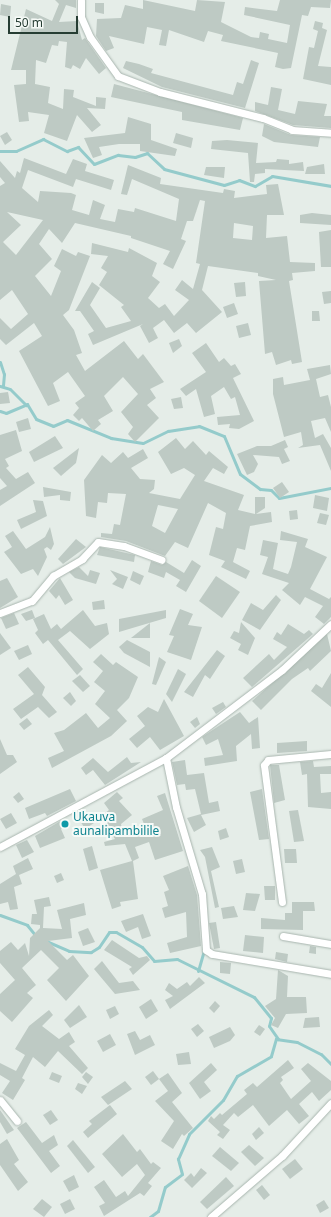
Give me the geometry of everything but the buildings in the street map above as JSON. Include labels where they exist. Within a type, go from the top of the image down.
[{"type":"street","points":[[81,0],[81,17],[90,37],[118,76],[160,92],[262,118],[292,130],[331,133]]},
{"type":"street","points":[[0,613],[32,601],[53,576],[82,559],[98,542],[124,546],[162,560]]},
{"type":"street","points":[[0,847],[166,758],[282,670],[331,624]]},
{"type":"street","points":[[282,902],[264,765],[268,760],[331,754]]},
{"type":"street","points":[[166,758],[176,807],[202,894],[206,950],[212,954],[331,974]]},
{"type":"street","points":[[283,936],[331,944]]},
{"type":"street","points":[[0,1100],[17,1121]]},
{"type":"street","points":[[211,1217],[287,1151],[331,1103]]},
{"type":"waterway","points":[[0,151],[16,151],[43,139],[67,151],[78,147],[94,164],[118,155],[135,157],[147,153],[164,169],[224,185],[239,180],[255,186],[272,176],[331,186]]},
{"type":"waterway","points":[[0,362],[4,374],[3,386]]},
{"type":"waterway","points":[[0,386],[10,389],[26,405]]},
{"type":"waterway","points":[[0,411],[6,413],[27,404],[36,419],[53,426],[67,420],[111,438],[143,443],[168,431],[199,426],[224,436],[240,474],[260,489],[271,490],[279,498],[331,488]]},
{"type":"waterway","points":[[0,915],[27,925],[36,936]]},
{"type":"waterway","points":[[46,941],[69,951],[91,952],[99,947],[109,932],[116,932],[142,947],[154,961],[177,959],[254,997],[271,1018],[269,1026],[278,1039]]},
{"type":"waterway","points":[[198,971],[204,950]]},
{"type":"waterway","points":[[150,1217],[158,1211],[165,1187],[182,1174],[178,1159],[189,1134],[223,1100],[237,1076],[271,1056],[276,1039],[297,1042],[321,1054],[331,1064]]},
{"type":"place","name":"Ukauva aunalipambilile","points":[[65,824]]}]
